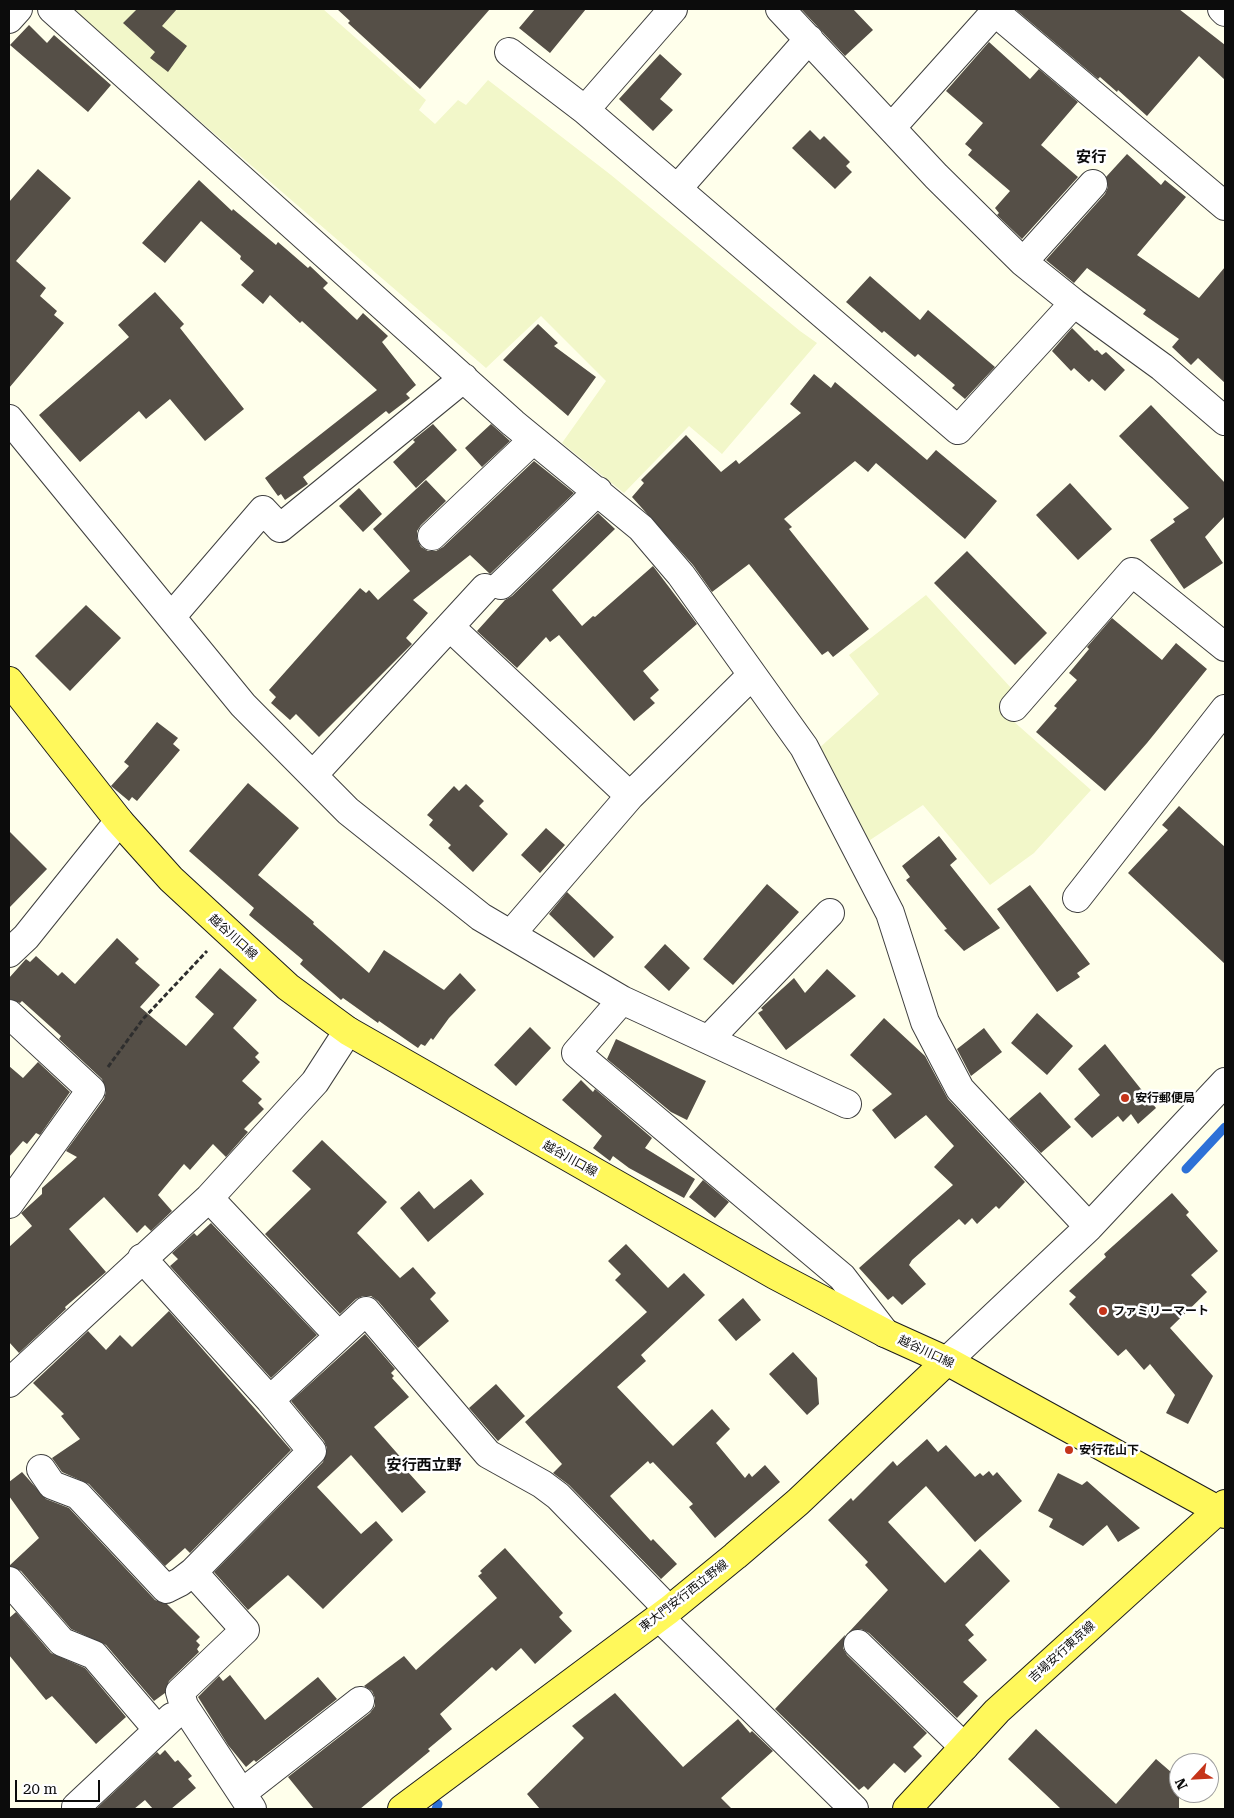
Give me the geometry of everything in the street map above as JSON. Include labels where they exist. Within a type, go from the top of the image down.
[{"type":"main road","name":"越谷川口線","points":[[9,681],[119,821],[171,880],[288,987],[348,1031],[767,1270],[885,1333],[947,1361],[1223,1509]]},
{"type":"main road","name":"東大門安行西立野線","points":[[402,1809],[664,1613],[798,1502],[947,1361]]},
{"type":"main road","name":"吉場安行東京線","points":[[907,1809],[997,1711],[1223,1509]]},
{"type":"street","points":[[9,20],[18,9]]},
{"type":"street","points":[[52,9],[533,440],[598,491],[641,528],[681,574],[804,747],[890,913],[924,1022],[960,1089],[1089,1227]]},
{"type":"street","points":[[584,110],[672,9]]},
{"type":"street","points":[[780,9],[936,176],[1023,262],[1074,303],[1162,367],[1225,421]]},
{"type":"street","points":[[1222,9],[1225,12]]},
{"type":"street","points":[[892,127],[996,10],[1225,206]]},
{"type":"street","points":[[677,189],[809,39]]},
{"type":"street","points":[[509,52],[584,110],[958,430],[1074,303]]},
{"type":"street","points":[[1023,262],[1094,184]]},
{"type":"street","points":[[172,616],[263,510],[280,528],[464,378]]},
{"type":"street","points":[[9,419],[243,705],[348,811],[481,917],[622,1000],[848,1104]]},
{"type":"street","points":[[432,536],[533,440]]},
{"type":"street","points":[[313,775],[450,627],[598,491]]},
{"type":"street","points":[[1014,707],[1132,572],[1225,647]]},
{"type":"street","points":[[450,627],[630,796]]},
{"type":"street","points":[[510,934],[630,796],[752,675]]},
{"type":"street","points":[[1077,898],[1225,709]]},
{"type":"street","points":[[14,938],[119,821]]},
{"type":"street","points":[[709,1040],[830,913]]},
{"type":"street","points":[[622,1000],[576,1053],[842,1277],[885,1333]]},
{"type":"street","points":[[9,1014],[91,1090],[9,1204]]},
{"type":"street","points":[[9,1383],[209,1198],[315,1082],[348,1031]]},
{"type":"street","points":[[947,1361],[1089,1227],[1225,1082]]},
{"type":"street","points":[[209,1198],[339,1336]]},
{"type":"street","points":[[41,1468],[52,1485],[78,1495],[166,1589],[180,1582],[193,1572],[312,1452],[270,1400],[142,1258]]},
{"type":"street","points":[[270,1400],[366,1311],[488,1454],[542,1484],[558,1496],[664,1613],[854,1809]]},
{"type":"street","points":[[193,1572],[245,1630],[180,1692],[184,1706],[247,1801],[360,1701]]},
{"type":"street","points":[[9,1581],[62,1642],[94,1655],[158,1730]]},
{"type":"street","points":[[858,1644],[964,1748]]},
{"type":"street","points":[[78,1809],[76,1807],[184,1706]]},
{"type":"path","points":[[91,1090],[143,1020],[225,931]]},
{"type":"green space","points":[[70,9],[323,9],[426,100],[419,110],[435,124],[458,100],[466,105],[488,80],[611,175],[817,343],[722,454],[689,426],[624,493],[562,443],[606,381],[541,316],[486,368]]},
{"type":"green space","points":[[926,595],[1012,689],[1001,700],[1012,720],[1091,790],[1034,853],[990,885],[923,805],[867,842],[817,750],[879,694],[849,655]]},
{"type":"building","points":[[137,9],[177,9],[162,26],[187,46],[168,72],[150,58],[155,52],[123,23]]},
{"type":"building","points":[[337,9],[490,9],[420,89],[348,23],[350,21]]},
{"type":"building","points":[[535,9],[586,9],[550,53],[519,28]]},
{"type":"building","points":[[801,9],[853,9],[873,30],[845,56]]},
{"type":"building","points":[[1015,9],[1179,9],[1225,45],[1225,80],[1199,56],[1147,116],[1118,90],[1117,92],[1100,77],[1098,79]]},
{"type":"building","points":[[29,25],[47,43],[54,35],[111,85],[88,112],[10,45]]},
{"type":"building","points":[[989,42],[1030,79],[1039,69],[1078,102],[1041,145],[1078,177],[1022,239],[997,215],[999,213],[995,208],[1010,191],[968,155],[972,150],[965,144],[983,123],[946,91]]},
{"type":"building","points":[[660,54],[682,74],[660,99],[673,110],[653,131],[619,99]]},
{"type":"building","points":[[810,130],[820,140],[824,136],[850,162],[846,166],[852,172],[835,189],[792,148]]},
{"type":"building","points":[[1127,154],[1161,185],[1165,180],[1186,197],[1137,255],[1199,298],[1225,267],[1225,383],[1198,358],[1191,365],[1172,347],[1179,339],[1143,314],[1146,310],[1087,268],[1074,283],[1046,260],[1105,194],[1108,187],[1106,177]]},
{"type":"building","points":[[38,169],[71,198],[16,261],[46,288],[40,296],[57,311],[54,315],[64,323],[9,388],[9,202]]},
{"type":"building","points":[[199,180],[232,211],[233,209],[276,245],[278,242],[308,268],[310,266],[328,283],[323,288],[357,320],[363,313],[388,336],[382,342],[416,385],[406,394],[410,398],[389,414],[386,411],[303,477],[308,484],[285,500],[281,494],[278,496],[265,478],[377,390],[302,321],[300,323],[270,295],[263,304],[241,285],[254,271],[240,259],[241,256],[201,221],[165,263],[142,243]]},
{"type":"building","points":[[870,276],[920,320],[928,310],[995,367],[965,399],[952,388],[955,385],[918,354],[915,357],[884,331],[882,333],[846,302]]},
{"type":"building","points":[[155,292],[184,324],[180,328],[244,409],[205,441],[170,399],[146,419],[139,411],[80,462],[39,415],[129,337],[118,325]]},
{"type":"building","points":[[538,324],[558,343],[554,346],[596,377],[568,416],[503,360]]},
{"type":"building","points":[[1072,328],[1095,351],[1097,350],[1102,355],[1106,352],[1125,370],[1105,391],[1092,379],[1089,382],[1074,368],[1071,371],[1052,351]]},
{"type":"building","points":[[814,374],[831,388],[835,382],[927,460],[936,450],[997,501],[965,539],[876,463],[868,472],[855,461],[784,519],[792,527],[789,529],[869,629],[833,657],[828,651],[822,655],[749,564],[712,592],[693,565],[632,497],[644,483],[641,480],[686,435],[721,472],[736,460],[739,464],[801,413],[790,404]]},
{"type":"building","points":[[1151,405],[1225,483],[1225,516],[1205,537],[1223,563],[1184,589],[1150,540],[1175,522],[1173,519],[1189,508],[1119,436]]},
{"type":"building","points":[[433,424],[457,450],[416,488],[393,462],[415,442],[413,440]]},
{"type":"building","points":[[491,424],[510,441],[482,467],[465,448]]},
{"type":"building","points":[[534,461],[574,493],[490,574],[470,555],[413,600],[428,613],[406,638],[412,644],[319,737],[296,714],[290,720],[271,703],[276,697],[269,690],[360,588],[366,593],[369,590],[378,600],[410,571],[373,529],[426,480],[446,501],[421,525],[417,531],[417,539],[421,547],[428,551],[436,551],[443,547]]},
{"type":"building","points":[[1070,483],[1112,529],[1078,560],[1036,515]]},
{"type":"building","points":[[359,488],[382,514],[363,532],[339,506]]},
{"type":"building","points":[[598,513],[615,529],[552,590],[582,626],[593,616],[595,617],[653,566],[697,624],[643,671],[659,690],[650,698],[655,703],[634,721],[559,635],[550,642],[546,637],[517,668],[477,631],[505,600],[512,596]]},
{"type":"building","points":[[967,551],[1047,633],[1015,665],[934,583]]},
{"type":"building","points":[[86,605],[121,638],[70,691],[35,656]]},
{"type":"building","points":[[1112,618],[1162,660],[1176,643],[1207,669],[1105,791],[1036,732],[1057,708],[1054,706],[1077,680],[1069,673],[1089,649],[1087,647]]},
{"type":"building","points":[[157,722],[178,738],[173,744],[180,750],[137,801],[132,797],[129,801],[111,786],[129,766],[124,762]]},
{"type":"building","points":[[248,783],[299,828],[258,875],[314,922],[313,924],[369,973],[384,950],[444,990],[460,973],[476,990],[449,1018],[433,1040],[431,1038],[425,1046],[421,1044],[418,1048],[343,998],[341,1000],[300,964],[303,960],[249,915],[254,908],[189,851]]},
{"type":"building","points":[[466,784],[484,801],[479,806],[508,834],[473,872],[448,848],[451,845],[429,825],[433,820],[427,815],[454,786],[459,791]]},
{"type":"building","points":[[1179,806],[1225,847],[1225,964],[1128,873],[1168,830],[1162,825]]},
{"type":"building","points":[[546,828],[565,845],[540,873],[521,855]]},
{"type":"building","points":[[9,831],[47,869],[9,908]]},
{"type":"building","points":[[939,836],[957,859],[950,865],[1000,928],[964,951],[944,930],[947,929],[906,880],[910,877],[902,866]]},
{"type":"building","points":[[767,884],[799,912],[733,985],[703,959]]},
{"type":"building","points":[[1030,885],[1090,964],[1077,973],[1080,977],[1057,992],[997,909]]},
{"type":"building","points":[[567,892],[614,937],[594,958],[549,914]]},
{"type":"building","points":[[117,938],[139,959],[135,963],[160,985],[140,1007],[186,1046],[214,1014],[195,997],[220,968],[257,1000],[233,1028],[259,1053],[255,1057],[260,1062],[242,1081],[262,1099],[258,1103],[264,1109],[244,1129],[248,1132],[226,1157],[213,1144],[190,1170],[184,1164],[158,1195],[172,1211],[151,1231],[145,1225],[137,1233],[104,1197],[69,1229],[106,1272],[65,1307],[66,1309],[19,1353],[9,1342],[9,1247],[32,1226],[21,1213],[42,1194],[42,1188],[77,1157],[66,1151],[104,1099],[106,1092],[102,1079],[59,1039],[61,1036],[22,1001],[20,1003],[9,999],[9,978],[26,959],[30,962],[36,956],[58,976],[62,972],[75,984]]},
{"type":"building","points":[[665,944],[690,968],[669,991],[644,967]]},
{"type":"building","points":[[827,969],[856,996],[786,1050],[758,1013],[794,978],[805,993]]},
{"type":"building","points":[[1037,1013],[1073,1046],[1047,1075],[1011,1043]]},
{"type":"building","points":[[884,1018],[925,1056],[948,1099],[1025,1182],[999,1209],[996,1206],[977,1224],[972,1218],[965,1225],[959,1219],[912,1260],[909,1265],[926,1284],[902,1305],[893,1296],[888,1300],[859,1268],[953,1185],[934,1167],[954,1146],[926,1115],[895,1139],[872,1110],[892,1094],[850,1055]]},
{"type":"building","points":[[530,1027],[551,1048],[516,1086],[494,1065]]},
{"type":"building","points":[[984,1028],[1002,1052],[971,1076],[957,1049]]},
{"type":"building","points":[[616,1039],[706,1081],[687,1120],[671,1112],[607,1059]]},
{"type":"building","points":[[1105,1044],[1156,1108],[1138,1124],[1131,1114],[1123,1122],[1118,1116],[1092,1138],[1074,1119],[1100,1095],[1078,1069]]},
{"type":"building","points":[[38,1062],[70,1092],[40,1135],[36,1133],[27,1144],[23,1141],[9,1157],[9,1066],[23,1078]]},
{"type":"building","points":[[581,1080],[593,1092],[595,1089],[652,1138],[645,1148],[695,1179],[684,1198],[629,1168],[613,1156],[610,1161],[593,1148],[602,1136],[562,1100]]},
{"type":"building","points":[[1040,1092],[1071,1127],[1041,1153],[1009,1119]]},
{"type":"building","points":[[322,1140],[387,1202],[357,1233],[400,1278],[413,1267],[436,1293],[430,1299],[449,1321],[418,1348],[378,1301],[371,1296],[363,1296],[356,1299],[340,1314],[265,1234],[311,1189],[292,1171]]},
{"type":"building","points":[[471,1179],[484,1194],[428,1242],[400,1208],[419,1191],[434,1209]]},
{"type":"building","points":[[703,1180],[729,1202],[715,1218],[689,1197]]},
{"type":"building","points":[[1172,1193],[1189,1212],[1186,1215],[1218,1251],[1191,1275],[1207,1292],[1170,1328],[1213,1376],[1188,1424],[1166,1413],[1175,1395],[1150,1364],[1144,1370],[1126,1349],[1118,1356],[1069,1304],[1076,1297],[1069,1291],[1106,1257],[1104,1254]]},
{"type":"building","points":[[211,1223],[317,1335],[271,1378],[170,1266],[178,1259],[172,1253],[194,1233],[197,1236]]},
{"type":"building","points":[[626,1244],[668,1288],[684,1273],[705,1295],[641,1355],[646,1361],[617,1387],[673,1446],[712,1409],[730,1429],[716,1443],[745,1478],[749,1473],[752,1477],[765,1465],[780,1482],[715,1538],[689,1507],[693,1504],[653,1462],[650,1464],[648,1461],[610,1496],[651,1541],[653,1539],[677,1564],[661,1579],[569,1485],[553,1473],[562,1464],[525,1422],[647,1312],[615,1280],[621,1274],[608,1261]]},
{"type":"building","points":[[743,1298],[761,1320],[736,1341],[718,1320]]},
{"type":"building","points":[[169,1311],[291,1450],[190,1553],[185,1548],[165,1566],[89,1484],[62,1472],[52,1458],[80,1439],[61,1416],[64,1414],[33,1383],[88,1331],[106,1350],[120,1335],[132,1347]]},
{"type":"building","points":[[365,1334],[395,1369],[391,1373],[394,1376],[392,1378],[409,1397],[374,1427],[411,1469],[408,1472],[426,1492],[402,1513],[351,1455],[317,1487],[361,1534],[376,1521],[393,1540],[323,1609],[288,1575],[248,1610],[214,1572],[323,1462],[327,1448],[324,1441],[291,1401]]},
{"type":"building","points":[[793,1352],[817,1378],[819,1404],[807,1415],[769,1374]]},
{"type":"building","points":[[496,1384],[525,1416],[498,1441],[469,1408]]},
{"type":"building","points":[[927,1439],[938,1452],[946,1445],[975,1477],[980,1473],[983,1476],[989,1471],[993,1476],[997,1472],[1022,1501],[975,1542],[926,1486],[888,1522],[945,1583],[980,1549],[1010,1581],[965,1625],[974,1635],[968,1640],[987,1660],[963,1682],[978,1696],[957,1718],[869,1633],[861,1629],[849,1632],[888,1590],[865,1565],[868,1562],[828,1520],[851,1498],[853,1501],[893,1461],[897,1466]]},
{"type":"building","points":[[22,1472],[46,1499],[69,1508],[155,1600],[167,1604],[200,1637],[196,1641],[200,1645],[197,1649],[199,1652],[169,1681],[165,1693],[154,1701],[106,1645],[71,1629],[21,1571],[9,1566],[39,1538],[9,1496],[9,1482]]},
{"type":"building","points":[[1058,1473],[1082,1485],[1087,1481],[1140,1528],[1118,1542],[1107,1525],[1083,1546],[1049,1527],[1053,1519],[1038,1511]]},
{"type":"building","points":[[505,1548],[563,1613],[559,1617],[572,1631],[535,1664],[521,1648],[496,1671],[492,1667],[440,1714],[452,1729],[428,1749],[430,1751],[360,1809],[314,1809],[288,1777],[370,1713],[375,1706],[375,1698],[372,1691],[364,1686],[404,1656],[416,1670],[497,1598],[478,1576],[482,1573],[480,1571]]},
{"type":"building","points":[[16,1612],[51,1653],[85,1668],[126,1717],[96,1744],[52,1696],[46,1700],[9,1655],[9,1618]]},
{"type":"building","points":[[845,1635],[843,1648],[847,1655],[927,1733],[913,1747],[922,1756],[905,1773],[894,1763],[868,1790],[864,1786],[859,1790],[775,1709]]},
{"type":"building","points":[[230,1675],[265,1720],[318,1677],[337,1699],[256,1762],[254,1760],[246,1767],[228,1745],[198,1697],[219,1676],[223,1681]]},
{"type":"building","points":[[615,1693],[683,1767],[738,1719],[750,1733],[752,1731],[773,1751],[721,1798],[732,1809],[540,1809],[527,1794],[584,1738],[572,1726]]},
{"type":"building","points":[[1036,1729],[1116,1804],[1156,1759],[1169,1770],[1169,1803],[1179,1803],[1179,1809],[1061,1809],[1008,1759]]},
{"type":"building","points":[[165,1750],[175,1762],[178,1760],[192,1776],[188,1779],[196,1788],[171,1809],[153,1809],[145,1800],[134,1809],[96,1809],[157,1752],[160,1755]]},
{"type":"waterway","points":[[1186,1169],[1225,1127]]},
{"type":"waterway","points":[[436,1809],[438,1804]]},
{"type":"place","name":"安行郵便局","points":[[1125,1098]]},
{"type":"place","name":"ファミリーマート","points":[[1103,1311]]},
{"type":"place","name":"安行花山下","points":[[1069,1450]]},
{"type":"district","name":"安行","points":[[1091,158]]},
{"type":"district","name":"安行西立野","points":[[424,1466]]}]
